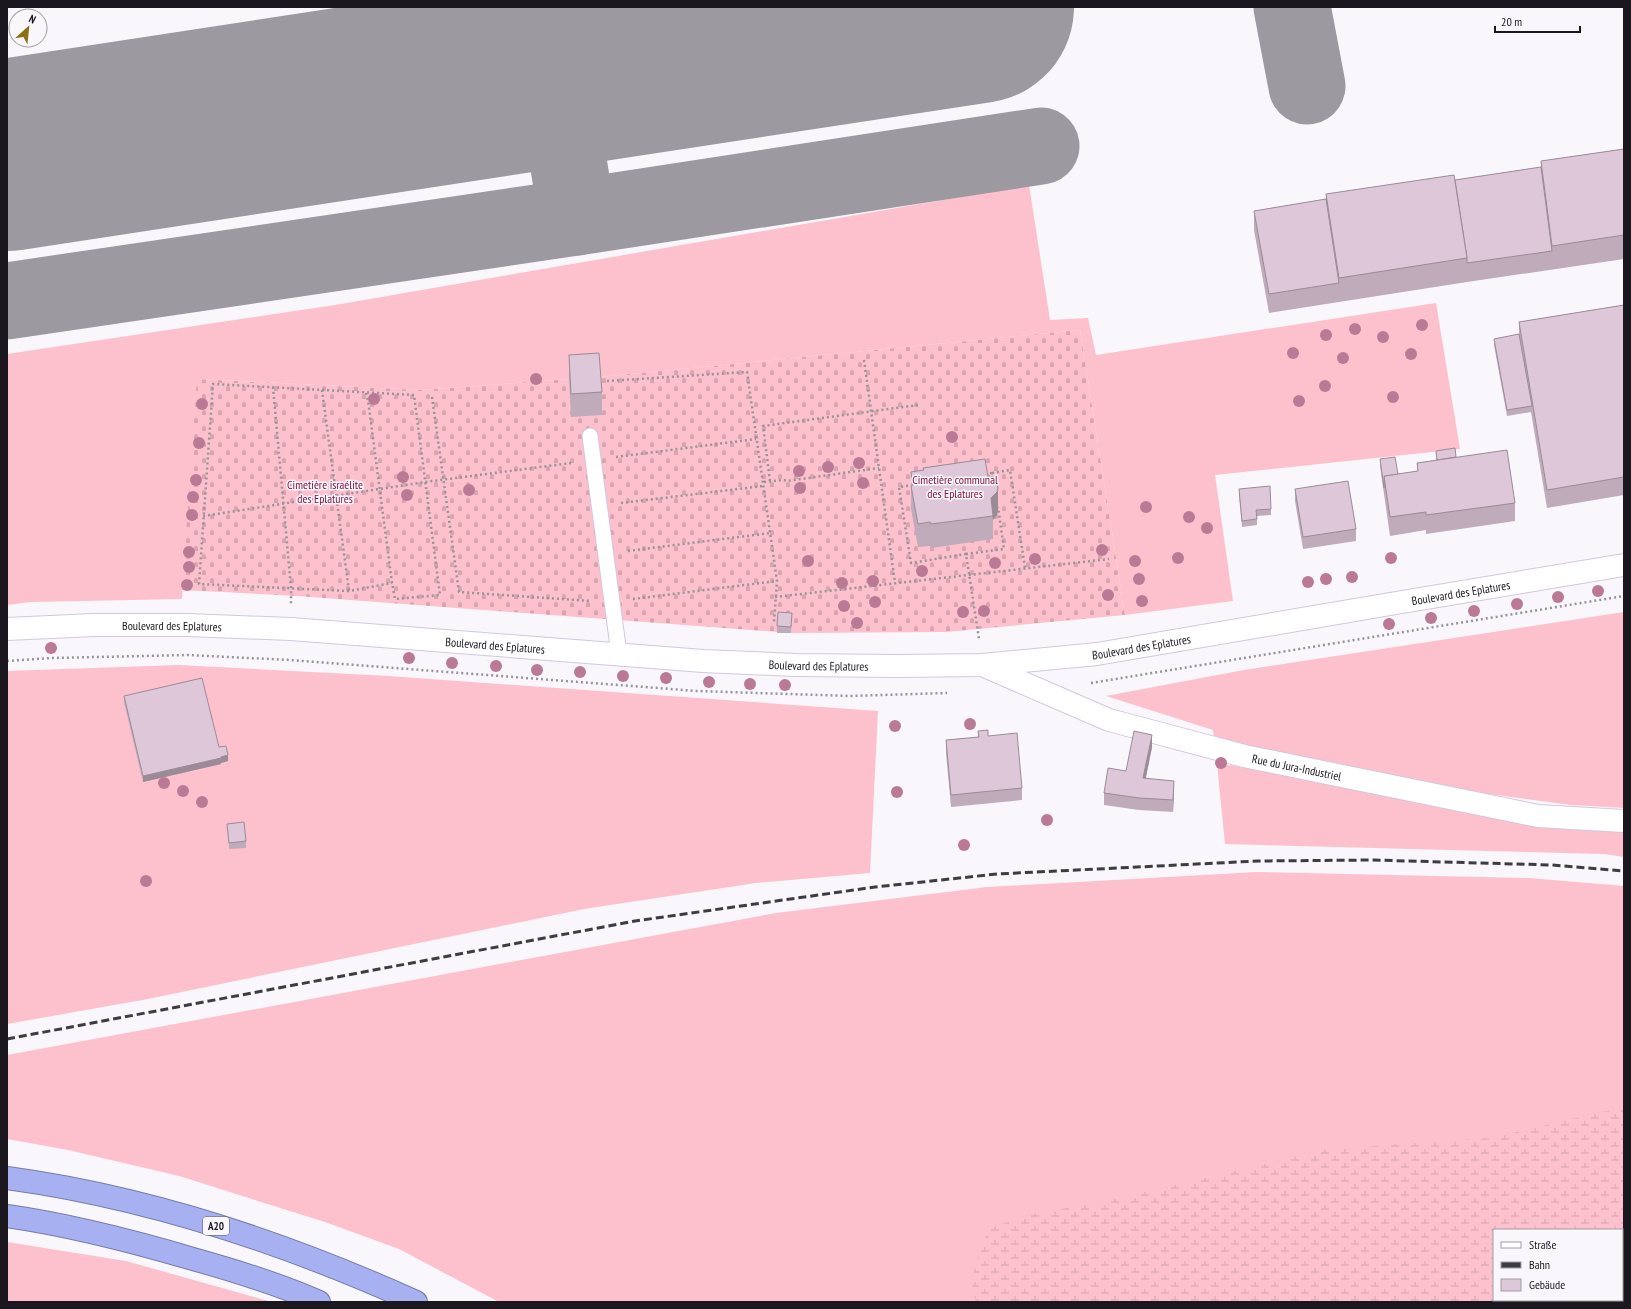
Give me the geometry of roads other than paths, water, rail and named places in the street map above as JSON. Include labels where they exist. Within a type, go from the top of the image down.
[{"type":"highway","name":"A20","points":[[7,1178],[81,1191],[158,1209],[249,1236],[328,1265],[416,1302]]},
{"type":"highway","points":[[7,1216],[73,1228],[143,1244],[238,1272],[319,1302]]},
{"type":"main road","name":"Boulevard des Eplatures","points":[[7,629],[94,625],[188,625],[291,629],[703,661],[796,665],[982,665],[1097,654],[1624,565]]},
{"type":"main road","name":"Rue du Jura-Industriel","points":[[982,665],[1110,720],[1244,756],[1538,816],[1624,821]]},
{"type":"lane","points":[[590,436],[619,654]]},
{"type":"railway","points":[[7,1039],[635,921],[875,887],[997,874],[1258,861],[1372,860],[1552,865],[1624,871]]},
{"type":"park label","name":"Cimetière communal des Eplatures","points":[[955,486]]},
{"type":"park label","name":"Cimetière israélite des Eplatures","points":[[325,491]]}]
